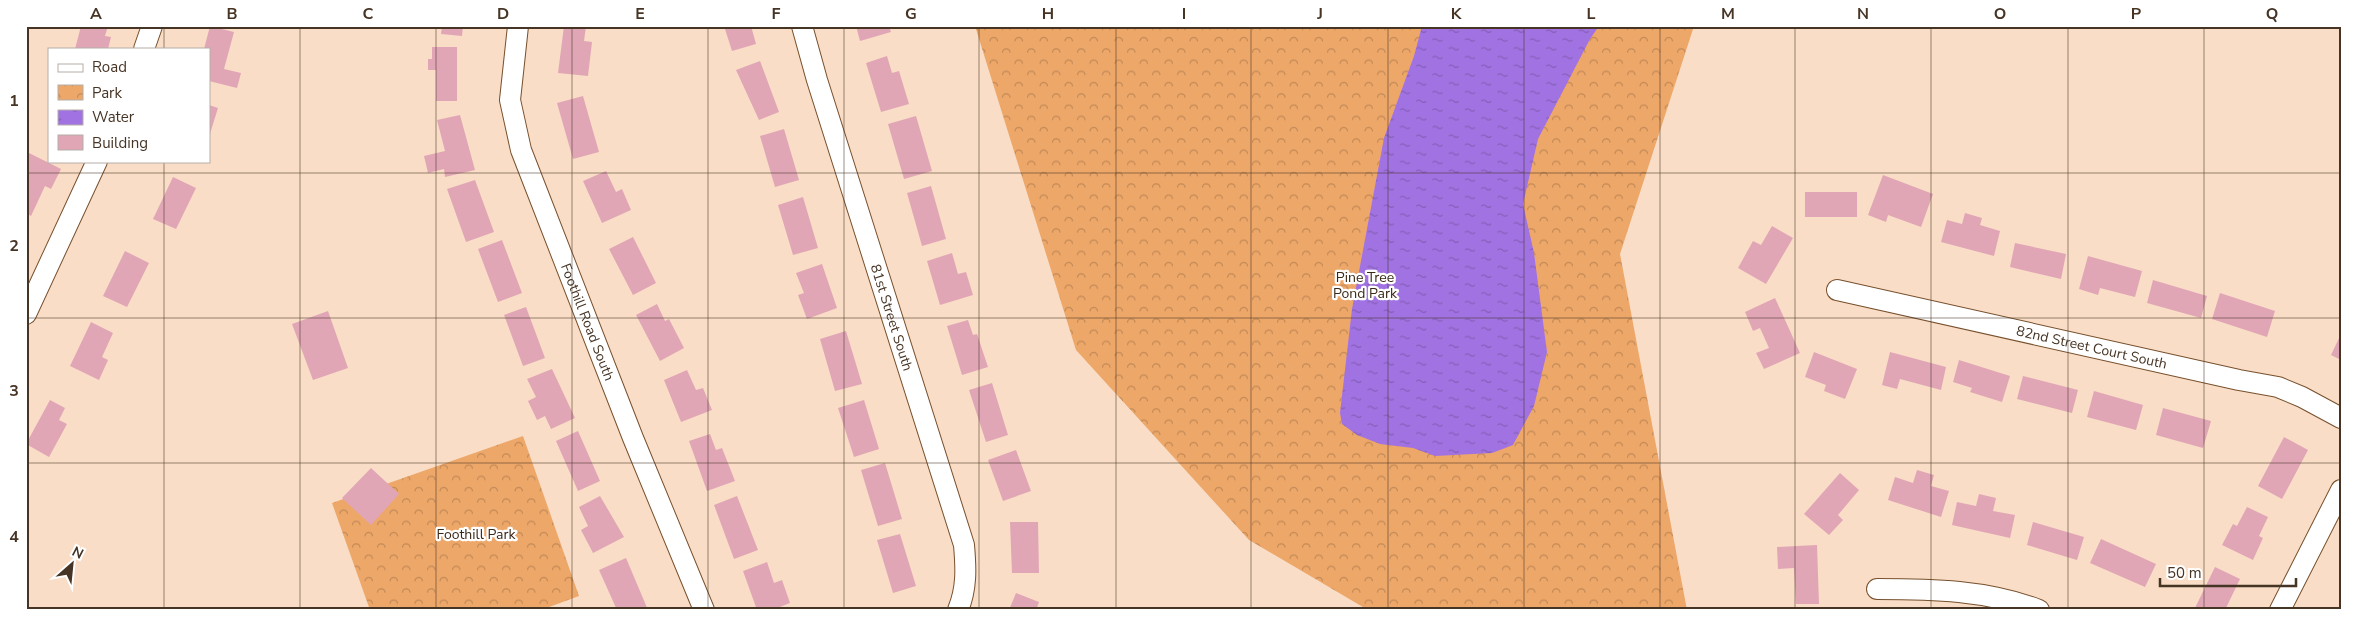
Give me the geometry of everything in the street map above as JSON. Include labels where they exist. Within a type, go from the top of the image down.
[{"type":"street","points":[[144,48],[152,26]]},
{"type":"street","name":"Foothill Road South","points":[[518,26],[510,100],[520,150],[633,438],[704,610]]},
{"type":"street","name":"81st Street South","points":[[802,26],[817,80],[964,545],[966,577],[964,594],[958,610]]},
{"type":"street","points":[[26,314],[97,162]]},
{"type":"street","name":"82nd Street Court South","points":[[1837,290],[2239,380],[2278,387],[2302,397],[2341,418]]},
{"type":"street","points":[[2280,610],[2341,490]]},
{"type":"street","points":[[1877,589],[1928,589],[1983,594],[2040,610]]},
{"type":"green space","name":"Pine Tree Pond Park","points":[[975,26],[1694,26],[1620,254],[1687,610],[1368,610],[1249,540],[1076,350]]},
{"type":"green space","name":"Foothill Park","points":[[523,436],[579,596],[541,610],[370,610],[332,503]]},
{"type":"water","points":[[1422,26],[1599,26],[1590,39],[1538,139],[1523,204],[1534,253],[1547,352],[1534,406],[1513,445],[1492,453],[1435,456],[1413,448],[1380,444],[1357,435],[1342,424],[1340,413],[1352,309],[1384,138],[1414,56]]},
{"type":"building","points":[[81,26],[108,26],[105,36],[111,37],[108,48],[75,48]]},
{"type":"building","points":[[210,26],[234,32],[224,69],[241,73],[237,88],[210,81],[210,48],[204,48]]},
{"type":"building","points":[[442,26],[463,26],[462,36],[441,34]]},
{"type":"building","points":[[564,26],[586,26],[584,41],[592,42],[588,76],[558,73]]},
{"type":"building","points":[[724,26],[751,26],[756,44],[732,51]]},
{"type":"building","points":[[856,26],[889,26],[891,32],[860,41]]},
{"type":"building","points":[[432,47],[457,47],[457,101],[436,101],[436,70],[428,70],[428,59],[432,59]]},
{"type":"building","points":[[887,56],[892,73],[899,71],[909,104],[881,112],[866,63]]},
{"type":"building","points":[[760,61],[779,112],[759,120],[736,70]]},
{"type":"building","points":[[583,96],[599,152],[573,159],[557,103]]},
{"type":"building","points":[[210,105],[218,108],[210,134]]},
{"type":"building","points":[[460,115],[475,170],[445,177],[444,169],[428,173],[424,156],[445,151],[437,120]]},
{"type":"building","points":[[916,116],[932,171],[904,179],[888,124]]},
{"type":"building","points":[[784,129],[799,180],[775,187],[760,136]]},
{"type":"building","points":[[29,153],[61,169],[51,189],[45,186],[31,216],[26,213],[26,159]]},
{"type":"building","points":[[606,171],[616,192],[622,189],[631,210],[602,223],[583,181]]},
{"type":"building","points":[[1883,175],[1933,194],[1921,227],[1888,215],[1886,222],[1868,215]]},
{"type":"building","points":[[173,177],[196,188],[176,229],[153,219]]},
{"type":"building","points":[[475,180],[494,232],[466,242],[447,189]]},
{"type":"building","points":[[931,186],[946,239],[922,246],[907,193]]},
{"type":"building","points":[[1805,192],[1857,192],[1857,217],[1805,217]]},
{"type":"building","points":[[803,197],[818,248],[793,255],[778,205]]},
{"type":"building","points":[[1965,213],[1982,218],[1980,225],[2000,231],[1994,256],[1941,242],[1947,220],[1962,224]]},
{"type":"building","points":[[1772,226],[1793,238],[1766,284],[1738,268],[1753,241],[1761,245]]},
{"type":"building","points":[[633,237],[656,283],[633,295],[609,249]]},
{"type":"building","points":[[502,240],[522,293],[498,302],[478,249]]},
{"type":"building","points":[[2015,243],[2066,254],[2061,279],[2010,267]]},
{"type":"building","points":[[125,251],[149,263],[127,307],[103,296]]},
{"type":"building","points":[[952,253],[958,274],[966,272],[973,295],[940,305],[927,261]]},
{"type":"building","points":[[2088,256],[2142,271],[2135,297],[2100,288],[2098,295],[2079,289]]},
{"type":"building","points":[[822,264],[837,308],[807,319],[798,295],[804,293],[796,273]]},
{"type":"building","points":[[2153,280],[2207,296],[2201,318],[2147,303]]},
{"type":"building","points":[[2220,293],[2275,311],[2267,337],[2212,319]]},
{"type":"building","points":[[1775,298],[1800,353],[1764,369],[1756,353],[1769,348],[1760,328],[1753,331],[1745,312]]},
{"type":"building","points":[[657,304],[665,321],[669,319],[684,348],[660,361],[636,315]]},
{"type":"building","points":[[526,307],[545,358],[523,366],[504,315]]},
{"type":"building","points":[[328,311],[348,368],[313,380],[292,324]]},
{"type":"building","points":[[968,320],[973,335],[977,334],[988,367],[962,375],[947,326]]},
{"type":"building","points":[[91,322],[113,333],[102,357],[108,360],[99,380],[70,366]]},
{"type":"building","points":[[846,331],[862,384],[835,391],[820,339]]},
{"type":"building","points":[[2341,334],[2341,360],[2331,355]]},
{"type":"building","points":[[1814,352],[1857,369],[1845,399],[1824,391],[1826,385],[1805,377]]},
{"type":"building","points":[[1890,352],[1946,367],[1941,390],[1900,379],[1897,389],[1882,385]]},
{"type":"building","points":[[1959,360],[2010,376],[2002,402],[1970,392],[1972,388],[1953,382]]},
{"type":"building","points":[[552,369],[575,418],[551,429],[545,416],[537,420],[528,401],[536,397],[527,379]]},
{"type":"building","points":[[687,370],[696,390],[703,388],[712,410],[681,422],[664,380]]},
{"type":"building","points":[[2023,376],[2078,390],[2072,413],[2017,399]]},
{"type":"building","points":[[992,383],[1008,435],[986,442],[969,390]]},
{"type":"building","points":[[2094,391],[2143,405],[2136,430],[2087,417]]},
{"type":"building","points":[[50,400],[65,408],[59,420],[67,424],[49,457],[26,444]]},
{"type":"building","points":[[864,400],[879,449],[854,457],[838,408]]},
{"type":"building","points":[[2163,408],[2211,421],[2203,448],[2156,435]]},
{"type":"building","points":[[578,431],[600,481],[578,491],[556,441]]},
{"type":"building","points":[[710,434],[716,450],[722,448],[735,481],[707,491],[689,441]]},
{"type":"building","points":[[2284,437],[2308,450],[2282,499],[2258,486]]},
{"type":"building","points":[[1016,450],[1031,491],[1003,501],[988,460]]},
{"type":"building","points":[[885,463],[902,519],[878,526],[861,470]]},
{"type":"building","points":[[371,468],[399,494],[371,525],[342,498]]},
{"type":"building","points":[[1917,470],[1934,475],[1931,486],[1949,491],[1941,517],[1888,500],[1895,477],[1913,483]]},
{"type":"building","points":[[1840,473],[1859,490],[1838,515],[1843,520],[1829,535],[1804,514]]},
{"type":"building","points":[[1979,494],[1996,498],[1993,511],[2015,515],[2010,538],[1952,525],[1957,502],[1976,506]]},
{"type":"building","points":[[600,496],[624,537],[593,553],[581,530],[588,526],[579,507]]},
{"type":"building","points":[[737,496],[758,550],[734,559],[714,505]]},
{"type":"building","points":[[2247,507],[2268,517],[2259,536],[2263,538],[2253,560],[2222,545],[2233,524],[2237,526]]},
{"type":"building","points":[[1010,522],[1038,522],[1039,573],[1012,573]]},
{"type":"building","points":[[2033,522],[2084,537],[2077,560],[2027,545]]},
{"type":"building","points":[[900,534],[916,586],[893,593],[877,540]]},
{"type":"building","points":[[2101,539],[2156,564],[2145,587],[2090,563]]},
{"type":"building","points":[[1817,545],[1819,604],[1796,604],[1794,568],[1778,569],[1777,547]]},
{"type":"building","points":[[626,558],[648,610],[617,610],[599,570]]},
{"type":"building","points":[[767,562],[774,583],[782,580],[790,603],[772,610],[757,610],[743,571]]},
{"type":"building","points":[[2215,567],[2240,579],[2225,610],[2194,610]]},
{"type":"building","points":[[1016,593],[1039,602],[1036,610],[1009,610]]}]
